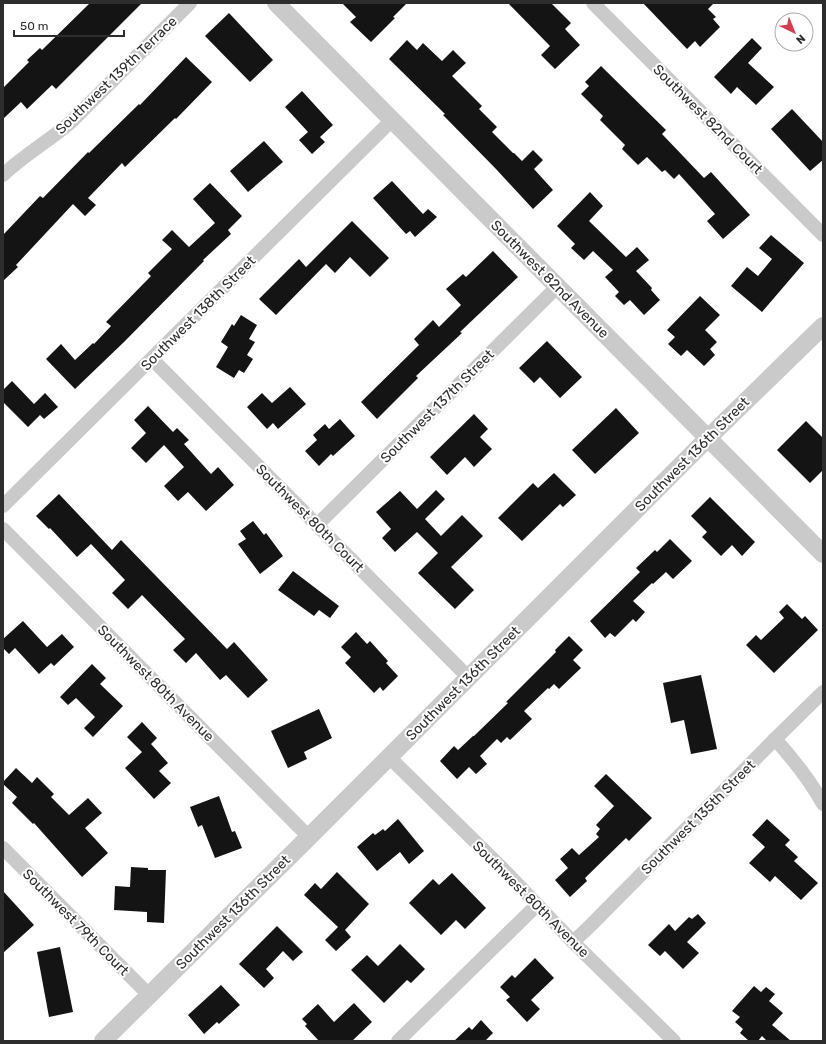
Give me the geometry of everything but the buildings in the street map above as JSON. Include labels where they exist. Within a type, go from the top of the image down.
[{"type":"street","name":"Southwest 139th Terrace","points":[[3,175],[24,157],[71,122],[190,3]]},
{"type":"street","name":"Southwest 82nd Avenue","points":[[276,3],[823,554]]},
{"type":"street","name":"Southwest 82nd Court","points":[[593,3],[823,234]]},
{"type":"street","name":"Southwest 138th Street","points":[[3,506],[392,120]]},
{"type":"street","name":"Southwest 137th Street","points":[[317,525],[557,287]]},
{"type":"street","name":"Southwest 136th Street","points":[[103,1041],[708,438],[823,326]]},
{"type":"street","name":"Southwest 80th Court","points":[[152,359],[468,678]]},
{"type":"street","name":"Southwest 80th Avenue","points":[[3,529],[309,837]]},
{"type":"street","name":"Southwest 135th Street","points":[[573,942],[823,692]]},
{"type":"street","points":[[775,739],[788,752],[823,804]]},
{"type":"street","name":"Southwest 80th Avenue","points":[[389,756],[573,942],[674,1041]]},
{"type":"street","name":"Southwest 79th Court","points":[[3,848],[149,995]]},
{"type":"street","points":[[398,1041],[537,904]]}]
